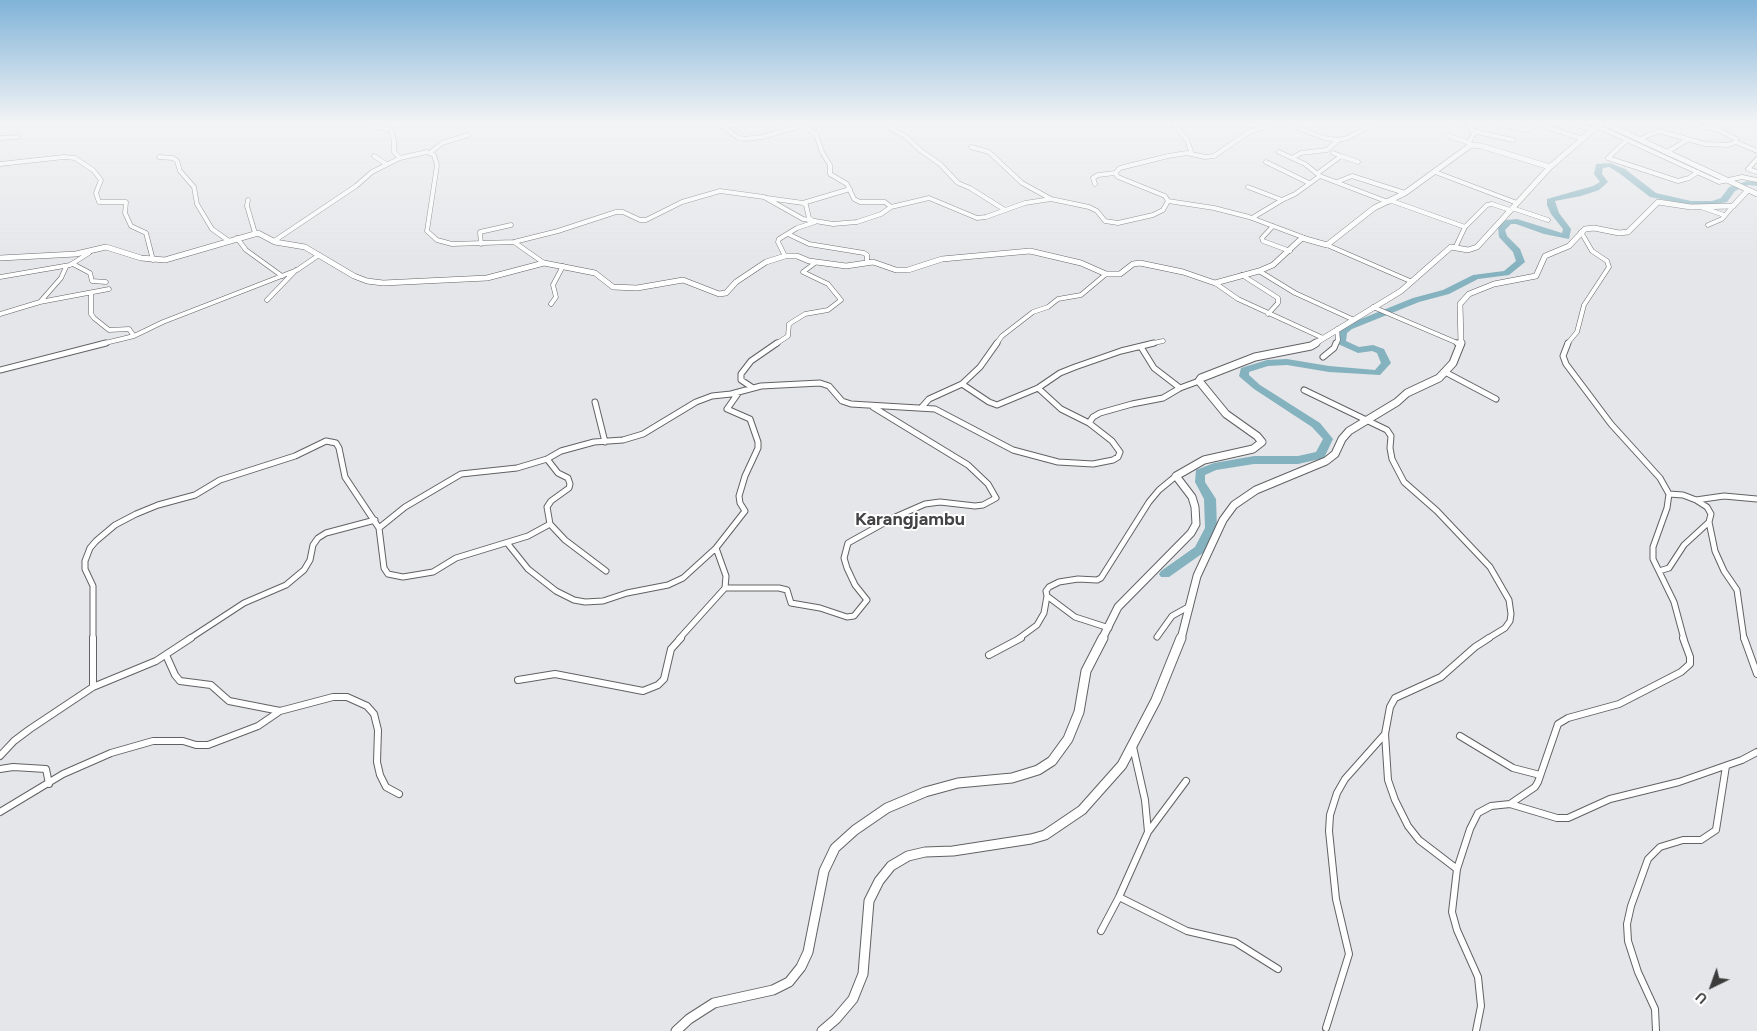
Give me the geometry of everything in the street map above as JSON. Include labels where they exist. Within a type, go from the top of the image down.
[{"type":"street","points":[[93,170],[101,180],[96,193],[99,202],[126,202],[125,213],[131,226],[146,233],[152,260]]},
{"type":"street","points":[[180,170],[194,187],[197,204],[212,229],[229,241]]},
{"type":"street","points":[[275,242],[356,186],[376,170]]},
{"type":"street","points":[[436,170],[426,224],[427,231],[437,240],[452,244],[514,242],[558,231],[616,212],[623,212],[640,220],[646,220],[682,202],[712,192],[729,191],[803,203],[850,189]]},
{"type":"street","points":[[830,170],[830,174],[847,184],[854,199],[885,202],[891,207]]},
{"type":"street","points":[[946,170],[958,183],[970,188],[1005,210]]},
{"type":"street","points":[[1008,170],[1022,183],[1051,200]]},
{"type":"street","points":[[1096,184],[1093,178],[1098,175],[1114,173],[1117,170]]},
{"type":"street","points":[[1283,170],[1309,183]]},
{"type":"street","points":[[1312,170],[1337,182],[1390,202],[1465,227]]},
{"type":"street","points":[[1252,218],[1309,183],[1324,170]]},
{"type":"street","points":[[1327,244],[1374,208],[1390,202],[1437,170]]},
{"type":"street","points":[[1089,423],[1093,417],[1100,413],[1163,398],[1180,388],[1199,381],[1205,376],[1255,357],[1311,346],[1352,319],[1401,291],[1447,249],[1456,246],[1468,250],[1477,246],[1547,170]]},
{"type":"street","points":[[1645,170],[1678,181],[1689,178],[1698,172]]},
{"type":"street","points":[[1695,170],[1719,182],[1742,178],[1757,180]]},
{"type":"street","points":[[1704,170],[1757,194]]},
{"type":"street","points":[[1742,178],[1747,170]]},
{"type":"street","points":[[1435,172],[1517,203]]},
{"type":"street","points":[[1114,173],[1159,193],[1168,200],[1214,208],[1252,218],[1305,238],[1327,244],[1410,281]]},
{"type":"street","points":[[1337,182],[1352,176],[1404,193]]},
{"type":"street","points":[[1248,187],[1282,200]]},
{"type":"street","points":[[1708,225],[1722,219],[1745,188]]},
{"type":"street","points":[[764,197],[803,219],[833,224],[857,222],[881,214],[891,207],[926,198],[977,218],[986,217],[1025,203],[1051,200],[1089,207],[1097,211],[1105,221],[1118,224],[1153,216],[1162,210],[1168,200]]},
{"type":"street","points":[[248,200],[247,206],[255,233]]},
{"type":"street","points":[[822,1031],[836,1019],[853,999],[863,974],[869,901],[879,881],[891,866],[908,856],[926,852],[1022,841],[1045,835],[1070,819],[1093,800],[1122,765],[1156,700],[1181,640],[1197,576],[1228,511],[1256,490],[1326,461],[1334,454],[1349,431],[1397,402],[1407,393],[1439,378],[1445,372],[1461,345],[1460,304],[1465,297],[1482,288],[1528,280],[1536,276],[1546,256],[1569,246],[1586,229],[1594,228],[1619,233],[1628,232],[1658,202],[1699,207],[1733,206]]},
{"type":"street","points":[[803,203],[806,205],[809,218],[814,222]]},
{"type":"street","points":[[1456,246],[1465,227],[1488,204],[1548,220]]},
{"type":"street","points":[[1699,207],[1724,215]]},
{"type":"street","points":[[785,256],[778,242],[779,239],[805,224],[814,222]]},
{"type":"street","points":[[481,244],[480,232],[511,225]]},
{"type":"street","points":[[1273,226],[1262,240],[1290,251]]},
{"type":"street","points":[[1510,804],[1535,787],[1554,732],[1562,720],[1619,704],[1681,672],[1690,664],[1690,657],[1686,649],[1674,602],[1653,559],[1653,547],[1668,508],[1669,494],[1660,478],[1600,410],[1566,364],[1563,356],[1567,345],[1577,332],[1584,305],[1609,267],[1607,261],[1592,251],[1581,232]]},
{"type":"street","points":[[0,258],[90,252],[106,247],[152,260],[165,260],[260,233],[275,242],[305,247],[354,276],[367,281],[383,283],[487,278],[542,262],[595,273],[613,287],[636,288],[683,280],[719,294],[726,293],[736,282],[766,262],[785,256],[797,256],[815,262],[846,266],[867,262],[896,270],[908,270],[942,259],[1030,251],[1081,263],[1106,274],[1120,274],[1137,263],[1183,272],[1215,283],[1238,299],[1323,338]]},
{"type":"street","points":[[788,234],[800,241],[816,246],[864,253],[867,255],[867,262]]},
{"type":"street","points":[[237,238],[246,250],[282,276]]},
{"type":"street","points":[[1215,283],[1273,266],[1302,238],[1305,238]]},
{"type":"street","points":[[514,242],[542,262]]},
{"type":"street","points":[[0,277],[74,264],[90,252]]},
{"type":"street","points":[[267,300],[297,270],[319,255]]},
{"type":"street","points":[[753,388],[741,380],[741,374],[751,361],[788,336],[789,324],[805,314],[828,310],[841,300],[828,284],[803,272],[815,262]]},
{"type":"street","points":[[74,264],[90,273],[92,281],[106,282]]},
{"type":"street","points":[[40,302],[61,278],[66,266]]},
{"type":"street","points":[[551,304],[556,297],[553,285],[563,266]]},
{"type":"street","points":[[0,370],[134,336],[163,322],[297,270]]},
{"type":"street","points":[[1259,271],[1295,293],[1352,319]]},
{"type":"street","points":[[921,408],[929,399],[962,384],[980,367],[1002,336],[1017,323],[1058,299],[1080,296],[1106,274]]},
{"type":"street","points":[[1242,275],[1278,298],[1278,303],[1268,314]]},
{"type":"street","points":[[0,314],[40,302],[109,289]]},
{"type":"street","points":[[91,293],[91,314],[94,318],[109,330],[129,329],[134,336]]},
{"type":"street","points":[[1373,307],[1461,345]]},
{"type":"street","points":[[1323,357],[1334,348],[1338,340],[1336,329]]},
{"type":"street","points":[[962,384],[998,406],[1038,388],[1055,376],[1075,368],[1121,351],[1163,341]]},
{"type":"street","points":[[1141,347],[1154,368],[1180,388]]},
{"type":"street","points":[[1445,372],[1496,399]]},
{"type":"street","points":[[990,655],[1021,638],[1037,625],[1044,613],[1049,586],[1058,582],[1078,579],[1097,580],[1101,578],[1149,502],[1159,490],[1176,476],[1204,460],[1253,449],[1262,442],[1257,436],[1226,414],[1199,381]]},
{"type":"street","points":[[379,528],[405,507],[461,474],[517,468],[546,460],[569,447],[594,442],[623,440],[643,434],[704,398],[778,384],[820,383],[833,389],[842,401],[858,406],[935,409],[1000,444],[1045,460],[1069,464],[1093,464],[1118,457],[1120,454],[1119,449],[1089,423],[1061,409],[1038,388]]},
{"type":"street","points":[[1304,390],[1368,419],[1390,433],[1392,459],[1404,482],[1437,511],[1490,567],[1509,600],[1511,614],[1510,621],[1505,628],[1475,647],[1441,677],[1395,698],[1390,707],[1385,734],[1388,780],[1401,815],[1419,840],[1456,869]]},
{"type":"street","points":[[508,544],[528,569],[556,591],[574,600],[585,602],[603,601],[636,590],[676,582],[691,573],[716,548],[745,511],[740,503],[739,496],[748,469],[758,448],[758,442],[750,419],[742,414],[727,410],[727,407],[739,392]]},
{"type":"street","points":[[595,402],[605,442]]},
{"type":"street","points":[[725,588],[779,588],[787,590],[791,603],[820,608],[847,617],[854,616],[867,600],[855,585],[847,568],[844,558],[848,543],[893,518],[925,504],[940,502],[975,506],[996,498],[988,484],[968,466],[872,407]]},
{"type":"street","points":[[93,687],[93,586],[85,569],[85,561],[90,548],[123,520],[158,505],[195,495],[220,480],[295,456],[326,441],[336,443],[339,448],[345,478],[379,528],[384,568],[388,574],[394,576],[418,576],[433,572],[465,555],[508,544],[550,524]]},
{"type":"street","points":[[546,460],[558,473],[568,478],[570,484],[569,488],[550,501],[547,507],[550,524],[564,540],[606,571]]},
{"type":"street","points":[[676,1031],[689,1019],[714,1004],[773,990],[788,982],[801,967],[808,952],[824,871],[836,848],[855,830],[887,808],[925,792],[958,783],[1012,778],[1038,770],[1052,761],[1068,739],[1074,726],[1079,712],[1086,671],[1115,614],[1124,600],[1191,533],[1196,524],[1192,496],[1176,476]]},
{"type":"street","points":[[1669,494],[1683,495],[1696,500],[1710,511],[1709,522],[1718,556],[1724,571],[1737,590],[1745,644],[1757,674]]},
{"type":"street","points":[[1696,500],[1724,496],[1757,499]]},
{"type":"street","points":[[0,756],[14,741],[30,729],[93,687],[166,655],[234,609],[275,591],[297,578],[310,560],[318,538],[326,533],[374,520]]},
{"type":"street","points":[[1659,571],[1668,568],[1684,545],[1709,522]]},
{"type":"street","points":[[518,680],[555,674],[643,691],[658,685],[664,679],[671,649],[725,588],[726,576],[716,548]]},
{"type":"street","points":[[1046,596],[1075,617],[1109,628]]},
{"type":"street","points":[[1157,636],[1172,616],[1190,605]]},
{"type":"street","points":[[166,655],[175,675],[180,681],[206,684],[215,688],[229,701],[280,711]]},
{"type":"street","points":[[0,812],[85,763],[111,753],[160,740],[208,745],[258,726],[280,711],[333,697],[347,697],[367,706],[374,714],[378,730],[376,762],[380,775],[386,787],[399,794]]},
{"type":"street","points":[[1326,1028],[1349,954],[1336,899],[1329,831],[1330,815],[1337,793],[1345,779],[1385,734]]},
{"type":"street","points":[[1460,736],[1513,768],[1540,775]]},
{"type":"street","points":[[1132,745],[1145,800],[1148,832]]},
{"type":"street","points":[[1476,1031],[1481,1006],[1478,977],[1456,930],[1452,912],[1456,869],[1470,829],[1478,813],[1491,806],[1510,804],[1557,818],[1568,818],[1610,799],[1679,782],[1726,766],[1757,752]]},
{"type":"street","points":[[1656,1031],[1655,1009],[1638,972],[1628,940],[1627,924],[1630,906],[1648,859],[1660,847],[1683,840],[1701,840],[1716,830],[1726,766]]},
{"type":"street","points":[[0,769],[13,767],[46,769],[49,784]]},
{"type":"street","points":[[1101,931],[1119,897],[1148,832],[1186,781]]},
{"type":"street","points":[[1119,897],[1188,931],[1234,942],[1278,969]]},
{"type":"waterway","points":[[1165,574],[1199,550],[1211,528],[1210,499],[1200,482],[1200,473],[1214,467],[1254,460],[1298,460],[1320,455],[1328,439],[1316,425],[1257,387],[1244,376],[1244,370],[1267,363],[1287,362],[1329,369],[1377,373],[1386,363],[1381,351],[1373,348],[1358,350],[1341,342],[1343,332],[1349,327],[1416,300],[1446,292],[1476,277],[1506,273],[1521,262],[1517,251],[1503,237],[1501,229],[1509,222],[1517,221],[1566,237],[1567,229],[1555,214],[1551,205],[1551,199],[1578,194],[1596,188],[1604,182],[1598,174],[1598,170]]},
{"type":"waterway","points":[[1620,170],[1653,195],[1691,203],[1712,203],[1724,200],[1732,189],[1747,183],[1757,184]]},
{"type":"district","name":"Karangjambu","points":[[910,520]]}]
